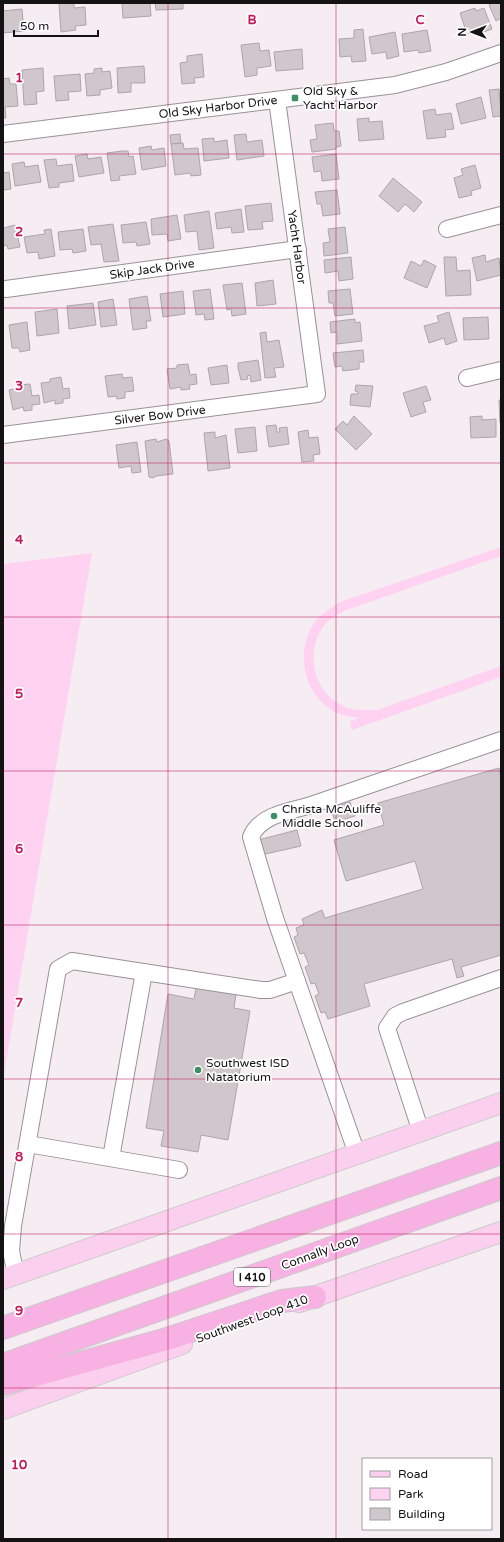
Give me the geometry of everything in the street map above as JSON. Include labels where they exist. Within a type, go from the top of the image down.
[{"type":"highway","points":[[3,1328],[501,1153]]},
{"type":"highway","name":"Connally Loop","points":[[3,1365],[501,1188]]},
{"type":"highway","points":[[3,1384],[167,1339],[282,1301],[315,1297]]},
{"type":"main road","points":[[10,1277],[501,1103]]},
{"type":"main road","name":"Southwest Loop 410","points":[[3,1409],[501,1232]]},
{"type":"street","name":"Old Sky Harbor Drive","points":[[3,134],[395,85],[446,72],[501,53]]},
{"type":"street","name":"Yacht Harbor","points":[[277,100],[317,394]]},
{"type":"street","points":[[447,229],[501,215]]},
{"type":"street","name":"Skip Jack Drive","points":[[6,289],[298,250]]},
{"type":"street","points":[[467,378],[501,370]]},
{"type":"street","name":"Silver Bow Drive","points":[[3,435],[317,394]]},
{"type":"street","points":[[357,1154],[275,918],[251,837],[261,823],[284,812],[308,806],[501,740]]},
{"type":"street","points":[[10,1277],[13,1226],[58,969],[72,961],[261,990],[270,990],[297,981]]},
{"type":"street","points":[[111,1158],[144,972]]},
{"type":"street","points":[[421,1132],[386,1028],[395,1016],[403,1012],[501,978]]},
{"type":"street","points":[[28,1144],[179,1170]]},
{"type":"green space","points":[[501,547],[501,556],[344,611],[330,619],[319,633],[315,645],[314,657],[318,681],[333,700],[348,708],[364,710],[377,710],[501,666],[501,677],[352,730],[350,721],[359,718],[337,713],[325,705],[316,695],[309,683],[305,669],[304,655],[306,641],[311,628],[322,614],[340,602]]},
{"type":"green space","points":[[92,553],[3,1080],[3,564]]},
{"type":"building","points":[[59,3],[74,3],[74,8],[85,7],[86,25],[75,26],[76,30],[61,32]]},
{"type":"building","points":[[122,3],[150,3],[151,16],[123,18]]},
{"type":"building","points":[[155,3],[183,3],[183,9],[156,10]]},
{"type":"building","points":[[492,3],[501,3],[501,18],[496,21],[489,5]]},
{"type":"building","points":[[475,8],[476,11],[484,8],[492,29],[481,33],[480,30],[467,34],[460,13]]},
{"type":"building","points":[[22,9],[24,31],[3,33],[3,11]]},
{"type":"building","points":[[363,29],[366,61],[352,62],[351,56],[340,57],[339,39],[354,38],[354,30]]},
{"type":"building","points":[[427,30],[431,51],[419,53],[418,50],[404,52],[402,34]]},
{"type":"building","points":[[395,32],[399,56],[387,59],[386,52],[372,54],[369,37]]},
{"type":"building","points":[[259,43],[260,51],[269,50],[271,66],[257,68],[257,75],[245,77],[241,45]]},
{"type":"building","points":[[302,49],[303,69],[276,71],[274,52]]},
{"type":"building","points":[[202,54],[204,77],[194,78],[195,83],[182,84],[180,63],[187,62],[187,56]]},
{"type":"building","points":[[144,66],[145,83],[131,83],[131,92],[118,93],[117,68]]},
{"type":"building","points":[[43,68],[44,91],[36,92],[37,104],[24,105],[22,70]]},
{"type":"building","points":[[102,68],[102,72],[110,71],[112,88],[100,90],[100,95],[87,96],[85,74],[94,73],[94,69]]},
{"type":"building","points":[[80,74],[81,91],[68,92],[69,100],[56,101],[54,76]]},
{"type":"building","points":[[9,78],[10,84],[16,84],[18,106],[5,107],[6,118],[3,118],[3,79]]},
{"type":"building","points":[[499,89],[501,116],[493,117],[489,90]]},
{"type":"building","points":[[481,97],[486,118],[461,124],[456,104]]},
{"type":"building","points":[[435,109],[436,115],[451,113],[454,129],[445,130],[446,137],[427,139],[423,111]]},
{"type":"building","points":[[369,118],[369,122],[382,121],[384,139],[359,141],[357,119]]},
{"type":"building","points":[[333,123],[334,131],[339,131],[341,146],[336,147],[336,149],[312,152],[310,140],[317,139],[315,125]]},
{"type":"building","points":[[180,134],[181,143],[171,144],[170,135]]},
{"type":"building","points":[[246,134],[247,142],[262,140],[264,156],[237,160],[234,135]]},
{"type":"building","points":[[214,138],[214,142],[227,140],[229,158],[204,161],[202,139]]},
{"type":"building","points":[[183,143],[184,149],[198,148],[201,175],[191,176],[190,173],[175,175],[171,144]]},
{"type":"building","points":[[151,146],[152,150],[164,148],[166,166],[142,170],[139,148]]},
{"type":"building","points":[[128,151],[129,157],[133,156],[136,174],[119,176],[120,180],[111,181],[107,153]]},
{"type":"building","points":[[87,154],[88,159],[101,157],[104,173],[79,177],[75,156]]},
{"type":"building","points":[[336,154],[339,179],[322,181],[321,171],[314,172],[312,157]]},
{"type":"building","points":[[56,159],[57,166],[72,164],[74,181],[59,183],[59,187],[49,188],[44,160]]},
{"type":"building","points":[[24,162],[25,167],[38,165],[41,182],[15,186],[12,164]]},
{"type":"building","points":[[475,165],[481,188],[471,191],[472,195],[459,198],[454,178],[463,175],[461,169]]},
{"type":"building","points":[[9,172],[11,189],[3,190],[3,173]]},
{"type":"building","points":[[393,178],[422,202],[414,212],[405,204],[398,212],[379,196]]},
{"type":"building","points":[[337,190],[340,214],[323,216],[321,204],[317,204],[315,192]]},
{"type":"building","points":[[271,203],[273,221],[262,222],[263,229],[248,230],[245,206]]},
{"type":"building","points":[[241,209],[244,232],[232,233],[231,227],[217,229],[215,213]]},
{"type":"building","points":[[209,211],[214,248],[199,250],[197,231],[186,232],[184,215]]},
{"type":"building","points":[[177,215],[181,239],[168,241],[167,234],[152,235],[151,219]]},
{"type":"building","points":[[146,222],[150,244],[137,246],[136,242],[123,243],[121,225]]},
{"type":"building","points":[[113,224],[119,261],[104,262],[101,244],[91,245],[88,227]]},
{"type":"building","points":[[15,225],[20,247],[8,249],[7,245],[3,246],[3,228]]},
{"type":"building","points":[[345,227],[348,253],[324,256],[323,243],[330,242],[328,229]]},
{"type":"building","points":[[51,229],[55,256],[39,259],[38,252],[27,253],[24,237],[45,234],[44,230]]},
{"type":"building","points":[[83,229],[86,251],[73,253],[72,249],[60,250],[58,232]]},
{"type":"building","points":[[485,255],[486,262],[499,258],[501,275],[477,281],[472,258]]},
{"type":"building","points":[[351,257],[353,279],[339,281],[338,271],[325,273],[324,260]]},
{"type":"building","points":[[444,257],[456,257],[457,271],[470,270],[471,295],[446,296]]},
{"type":"building","points":[[424,260],[436,266],[427,288],[404,278],[411,261],[421,266]]},
{"type":"building","points":[[273,280],[276,304],[257,306],[255,283]]},
{"type":"building","points":[[242,283],[246,314],[232,316],[231,309],[227,310],[223,285]]},
{"type":"building","points":[[210,289],[214,319],[205,320],[204,314],[196,315],[193,291]]},
{"type":"building","points":[[350,289],[353,314],[335,316],[333,303],[329,303],[328,291]]},
{"type":"building","points":[[183,291],[185,314],[163,317],[160,294]]},
{"type":"building","points":[[147,296],[151,321],[146,321],[147,328],[133,330],[129,299]]},
{"type":"building","points":[[113,299],[117,325],[101,327],[98,302]]},
{"type":"building","points":[[93,303],[96,325],[69,329],[67,306]]},
{"type":"building","points":[[57,309],[59,333],[37,336],[35,312]]},
{"type":"building","points":[[449,312],[457,341],[446,345],[444,338],[429,343],[424,326],[439,322],[437,316]]},
{"type":"building","points":[[488,317],[489,339],[464,340],[463,318]]},
{"type":"building","points":[[355,319],[355,323],[360,322],[362,341],[337,344],[337,332],[331,333],[330,322]]},
{"type":"building","points":[[27,322],[30,350],[20,352],[19,348],[12,348],[9,325]]},
{"type":"building","points":[[266,332],[267,342],[279,340],[284,367],[274,368],[276,377],[265,378],[260,333]]},
{"type":"building","points":[[363,350],[364,362],[359,362],[359,369],[343,371],[342,366],[335,367],[333,353]]},
{"type":"building","points":[[258,360],[261,380],[251,382],[250,375],[247,376],[248,379],[241,380],[238,363]]},
{"type":"building","points":[[188,364],[190,375],[196,374],[197,384],[189,385],[190,389],[181,390],[181,387],[170,389],[167,369],[177,368],[177,365]]},
{"type":"building","points":[[227,365],[229,383],[211,385],[208,368]]},
{"type":"building","points":[[122,374],[123,378],[132,377],[134,391],[125,392],[125,398],[117,399],[116,396],[108,397],[105,376]]},
{"type":"building","points":[[61,377],[63,389],[69,388],[70,398],[63,399],[63,403],[55,404],[55,400],[44,403],[41,383],[50,382],[50,379]]},
{"type":"building","points":[[30,384],[32,396],[39,395],[40,404],[32,405],[32,410],[24,411],[23,407],[13,410],[9,390],[19,388],[19,385]]},
{"type":"building","points":[[356,385],[373,386],[370,407],[350,405],[351,394],[358,394],[358,392],[355,391]]},
{"type":"building","points":[[426,386],[431,400],[423,402],[426,412],[411,417],[403,393]]},
{"type":"building","points":[[499,400],[501,400],[501,423],[500,423]]},
{"type":"building","points":[[354,416],[372,434],[356,450],[335,429],[343,421],[347,425]]},
{"type":"building","points":[[482,416],[482,420],[496,419],[496,437],[471,438],[470,417]]},
{"type":"building","points":[[276,425],[277,432],[280,432],[279,428],[287,427],[289,444],[269,447],[266,426]]},
{"type":"building","points":[[255,427],[257,451],[238,453],[235,429]]},
{"type":"building","points":[[308,430],[309,438],[318,437],[320,454],[313,455],[314,461],[302,462],[298,432]]},
{"type":"building","points":[[215,432],[215,438],[226,435],[230,468],[208,471],[204,433]]},
{"type":"building","points":[[156,439],[157,442],[166,439],[169,441],[173,474],[156,476],[153,478],[149,477],[145,441]]},
{"type":"building","points":[[137,442],[141,472],[132,473],[131,466],[119,468],[116,445]]},
{"type":"building","points":[[499,768],[501,777],[501,955],[461,967],[464,976],[457,978],[452,959],[364,984],[370,1006],[328,1019],[325,1012],[321,1013],[315,996],[319,994],[315,983],[311,984],[305,967],[309,965],[304,953],[300,954],[294,937],[298,935],[296,928],[304,925],[302,919],[322,910],[325,918],[423,889],[415,861],[346,881],[334,840],[384,825],[378,803]]},
{"type":"building","points":[[350,802],[355,816],[335,822],[331,808]]},
{"type":"building","points":[[297,830],[301,846],[261,855],[258,840]]},
{"type":"building","name":"Southwest ISD Natatorium","points":[[196,988],[236,994],[234,1008],[250,1011],[228,1140],[201,1135],[198,1152],[161,1146],[164,1131],[146,1128],[168,994],[194,999]]},
{"type":"place","name":"Old Sky & Yacht Harbor","points":[[295,98]]},
{"type":"place","name":"Christa McAuliffe Middle School","points":[[274,816]]},
{"type":"place","name":"Southwest ISD Natatorium","points":[[198,1070]]}]
